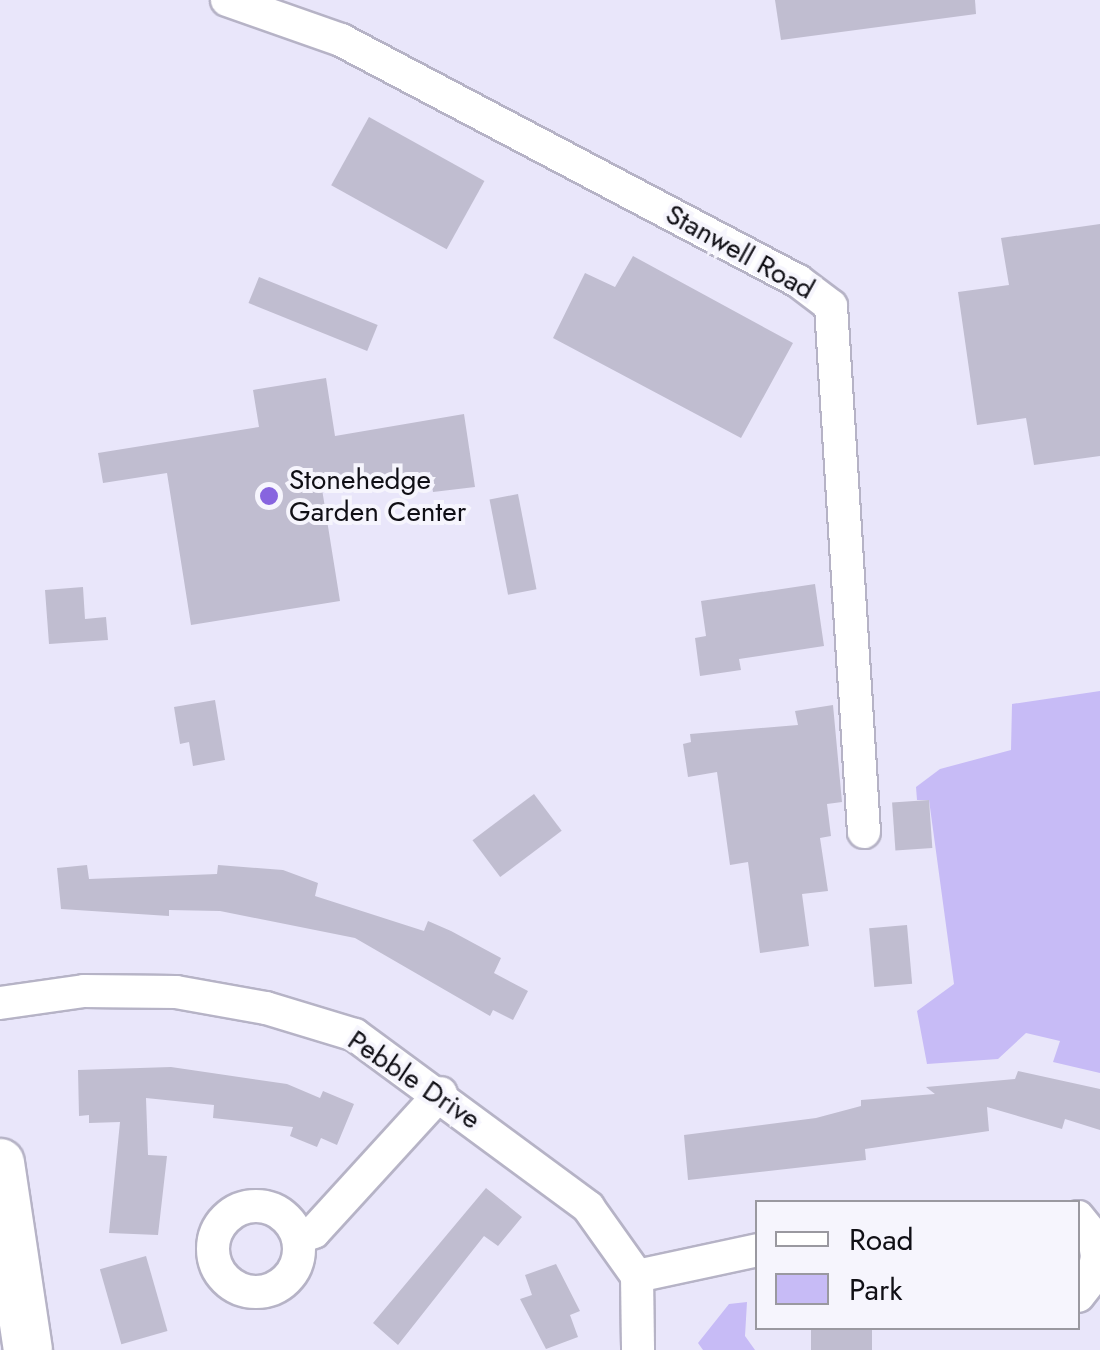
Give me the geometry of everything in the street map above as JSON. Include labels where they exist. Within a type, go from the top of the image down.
[{"type":"main road","points":[[0,1163],[28,1350]]},
{"type":"street","name":"Stanwell Road","points":[[227,0],[341,40],[798,281],[831,306],[864,832]]},
{"type":"street","name":"Pebble Drive","points":[[0,1003],[84,991],[176,992],[266,1008],[356,1035],[441,1092],[588,1207],[637,1276]]},
{"type":"street","points":[[298,1238],[314,1232],[441,1092]]},
{"type":"street","points":[[1080,1220],[1094,1238],[1097,1258],[1093,1278],[1080,1294]]},
{"type":"street","points":[[638,1350],[637,1276],[755,1251]]},
{"type":"green space","points":[[1100,691],[1100,1073],[1053,1062],[1060,1041],[1026,1033],[998,1059],[927,1064],[917,1011],[954,984],[929,800],[917,800],[916,787],[940,769],[1011,750],[1012,704]]},
{"type":"green space","points":[[747,1302],[745,1336],[755,1350],[703,1350],[698,1343],[729,1304]]},
{"type":"building","points":[[775,0],[975,0],[976,14],[781,40]]},
{"type":"building","points":[[369,117],[484,181],[447,249],[331,185]]},
{"type":"building","points":[[1100,224],[1100,456],[1034,465],[1026,418],[977,425],[958,292],[1009,285],[1001,238]]},
{"type":"building","points":[[633,256],[793,343],[741,438],[553,338],[585,273],[615,287]]},
{"type":"building","points":[[259,277],[378,325],[367,351],[249,303]]},
{"type":"building","name":"Stonehedge Garden Center","points":[[326,378],[335,436],[464,414],[475,487],[433,492],[430,472],[322,489],[340,601],[191,625],[167,473],[103,483],[98,453],[259,427],[253,390]]},
{"type":"building","points":[[518,494],[537,589],[508,595],[490,500]]},
{"type":"building","points":[[815,584],[824,646],[739,659],[741,670],[700,676],[695,638],[706,636],[701,601]]},
{"type":"building","points":[[83,587],[85,619],[106,617],[108,640],[49,644],[45,590]]},
{"type":"building","points":[[215,700],[225,760],[193,766],[189,742],[180,744],[174,707]]},
{"type":"building","points":[[833,705],[842,802],[827,804],[831,836],[820,838],[828,891],[802,894],[809,946],[760,953],[748,862],[730,865],[717,772],[688,777],[683,744],[691,742],[690,734],[798,725],[795,711]]},
{"type":"building","points":[[534,794],[562,831],[500,877],[473,840]]},
{"type":"building","points":[[929,800],[932,848],[895,850],[892,803]]},
{"type":"building","points":[[87,865],[89,879],[217,874],[218,865],[283,870],[318,883],[315,896],[424,931],[428,921],[451,931],[501,958],[494,973],[528,991],[513,1020],[493,1010],[490,1016],[355,938],[220,911],[169,910],[169,916],[61,909],[57,868]]},
{"type":"building","points":[[907,925],[912,984],[874,987],[869,928]]},
{"type":"building","points":[[171,1067],[287,1084],[320,1098],[323,1091],[354,1104],[337,1145],[321,1138],[317,1147],[290,1136],[293,1127],[213,1118],[214,1105],[146,1098],[148,1155],[167,1156],[158,1235],[109,1233],[120,1122],[89,1123],[89,1115],[79,1116],[78,1070]]},
{"type":"building","points":[[1018,1071],[1100,1089],[1100,1130],[1065,1119],[1062,1129],[987,1107],[989,1131],[865,1149],[866,1160],[688,1180],[684,1135],[816,1118],[861,1106],[861,1100],[935,1094],[926,1087],[1015,1079]]},
{"type":"building","points":[[486,1188],[522,1217],[498,1246],[484,1236],[398,1345],[373,1323]]},
{"type":"building","points":[[146,1256],[167,1331],[121,1344],[100,1269]]},
{"type":"building","points":[[556,1264],[580,1311],[570,1315],[578,1337],[546,1349],[520,1299],[532,1295],[525,1275]]},
{"type":"building","points":[[811,1330],[872,1330],[872,1350],[811,1350]]},
{"type":"place","name":"Stonehedge Garden Center","points":[[269,496]]}]
